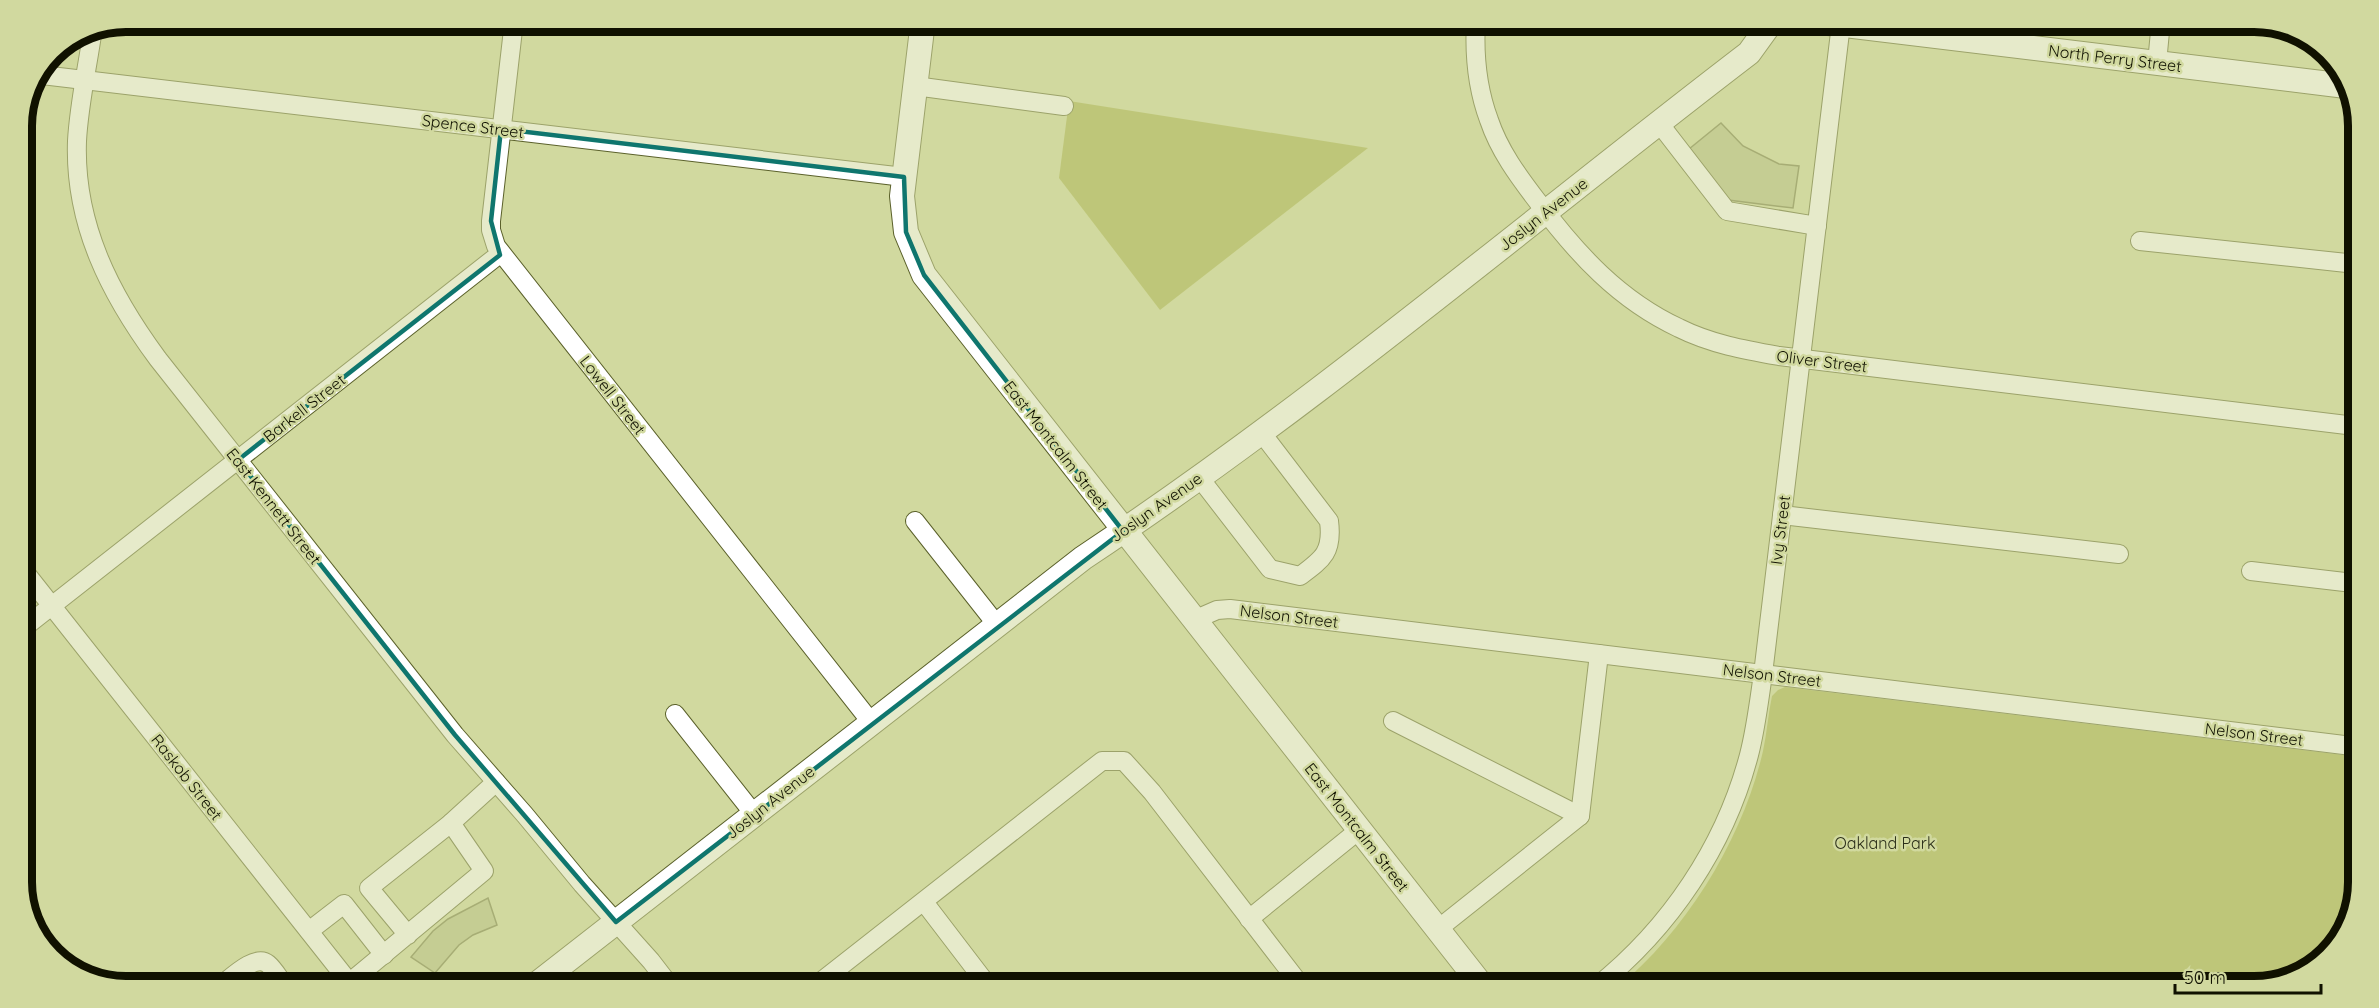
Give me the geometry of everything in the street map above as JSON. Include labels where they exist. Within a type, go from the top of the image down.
[{"type":"main road","name":"East Montcalm Street","points":[[921,32],[904,177],[903,206],[906,232],[924,275],[1474,976]]},
{"type":"main road","name":"Joslyn Avenue","points":[[547,976],[1083,558],[1199,477],[1336,376],[1749,54],[1764,32]]},
{"type":"main road","name":"North Perry Street","points":[[1906,32],[2338,85]]},
{"type":"street","name":"Lowell Street","points":[[513,32],[491,221],[493,237],[501,253],[871,722]]},
{"type":"street","name":"Oliver Street","points":[[1476,32],[1477,69],[1488,118],[1509,162],[1545,212],[1601,277],[1659,319],[1691,334],[1726,346],[1801,359],[2347,425]]},
{"type":"street","name":"Ivy Street","points":[[1609,976],[1632,957],[1661,925],[1689,886],[1714,845],[1731,810],[1746,768],[1756,724],[1763,674],[1840,32]]},
{"type":"street","points":[[2157,63],[2160,32]]},
{"type":"street","name":"East Kennett Street","points":[[92,38],[77,139],[77,164],[84,213],[99,261],[131,323],[455,735],[663,976]]},
{"type":"street","name":"Spence Street","points":[[46,75],[904,177]]},
{"type":"street","points":[[915,86],[1064,106]]},
{"type":"street","points":[[1659,123],[1728,211],[1817,226]]},
{"type":"street","points":[[2140,241],[2347,263]]},
{"type":"street","name":"Barkell Street","points":[[32,621],[501,253]]},
{"type":"street","points":[[1199,477],[1270,569],[1300,576],[1323,559],[1331,539],[1329,520],[1261,432]]},
{"type":"street","points":[[1782,515],[2119,554]]},
{"type":"street","points":[[915,521],[997,625]]},
{"type":"street","points":[[2251,571],[2348,582]]},
{"type":"street","name":"Raskob Street","points":[[32,581],[344,976]]},
{"type":"street","name":"Nelson Street","points":[[1194,620],[1217,610],[1230,609],[2348,745]]},
{"type":"street","points":[[1438,929],[1580,816],[1599,654]]},
{"type":"street","points":[[675,714],[753,814]]},
{"type":"street","points":[[1393,721],[1580,816]]},
{"type":"street","points":[[828,976],[1102,761],[1124,761],[1152,792],[1293,976]]},
{"type":"street","points":[[408,935],[369,888],[452,823],[496,782]]},
{"type":"street","points":[[361,976],[484,871],[452,823]]},
{"type":"street","points":[[1249,919],[1359,830]]},
{"type":"street","points":[[924,902],[981,976]]},
{"type":"street","points":[[309,931],[344,904],[384,955]]},
{"type":"street","points":[[234,976],[253,962],[260,961],[267,963],[277,976]]},
{"type":"highlighted area","points":[[501,129],[904,177],[906,232],[924,275],[1123,531],[616,922],[455,735],[238,460],[500,255],[491,221]]},
{"type":"green space","points":[[1069,101],[1368,148],[1160,310],[1059,178]]},
{"type":"green space","name":"Oakland Park","points":[[1785,687],[2348,755],[2348,882],[2346,900],[2340,918],[2328,940],[2306,961],[2265,976],[1630,976],[1667,938],[1689,910],[1727,849],[1754,784],[1763,751],[1772,696]]},
{"type":"building","points":[[1721,123],[1743,146],[1779,164],[1799,166],[1793,208],[1728,200],[1689,149]]},
{"type":"building","points":[[488,898],[497,925],[473,935],[459,945],[435,973],[411,957],[433,931],[448,919]]}]
